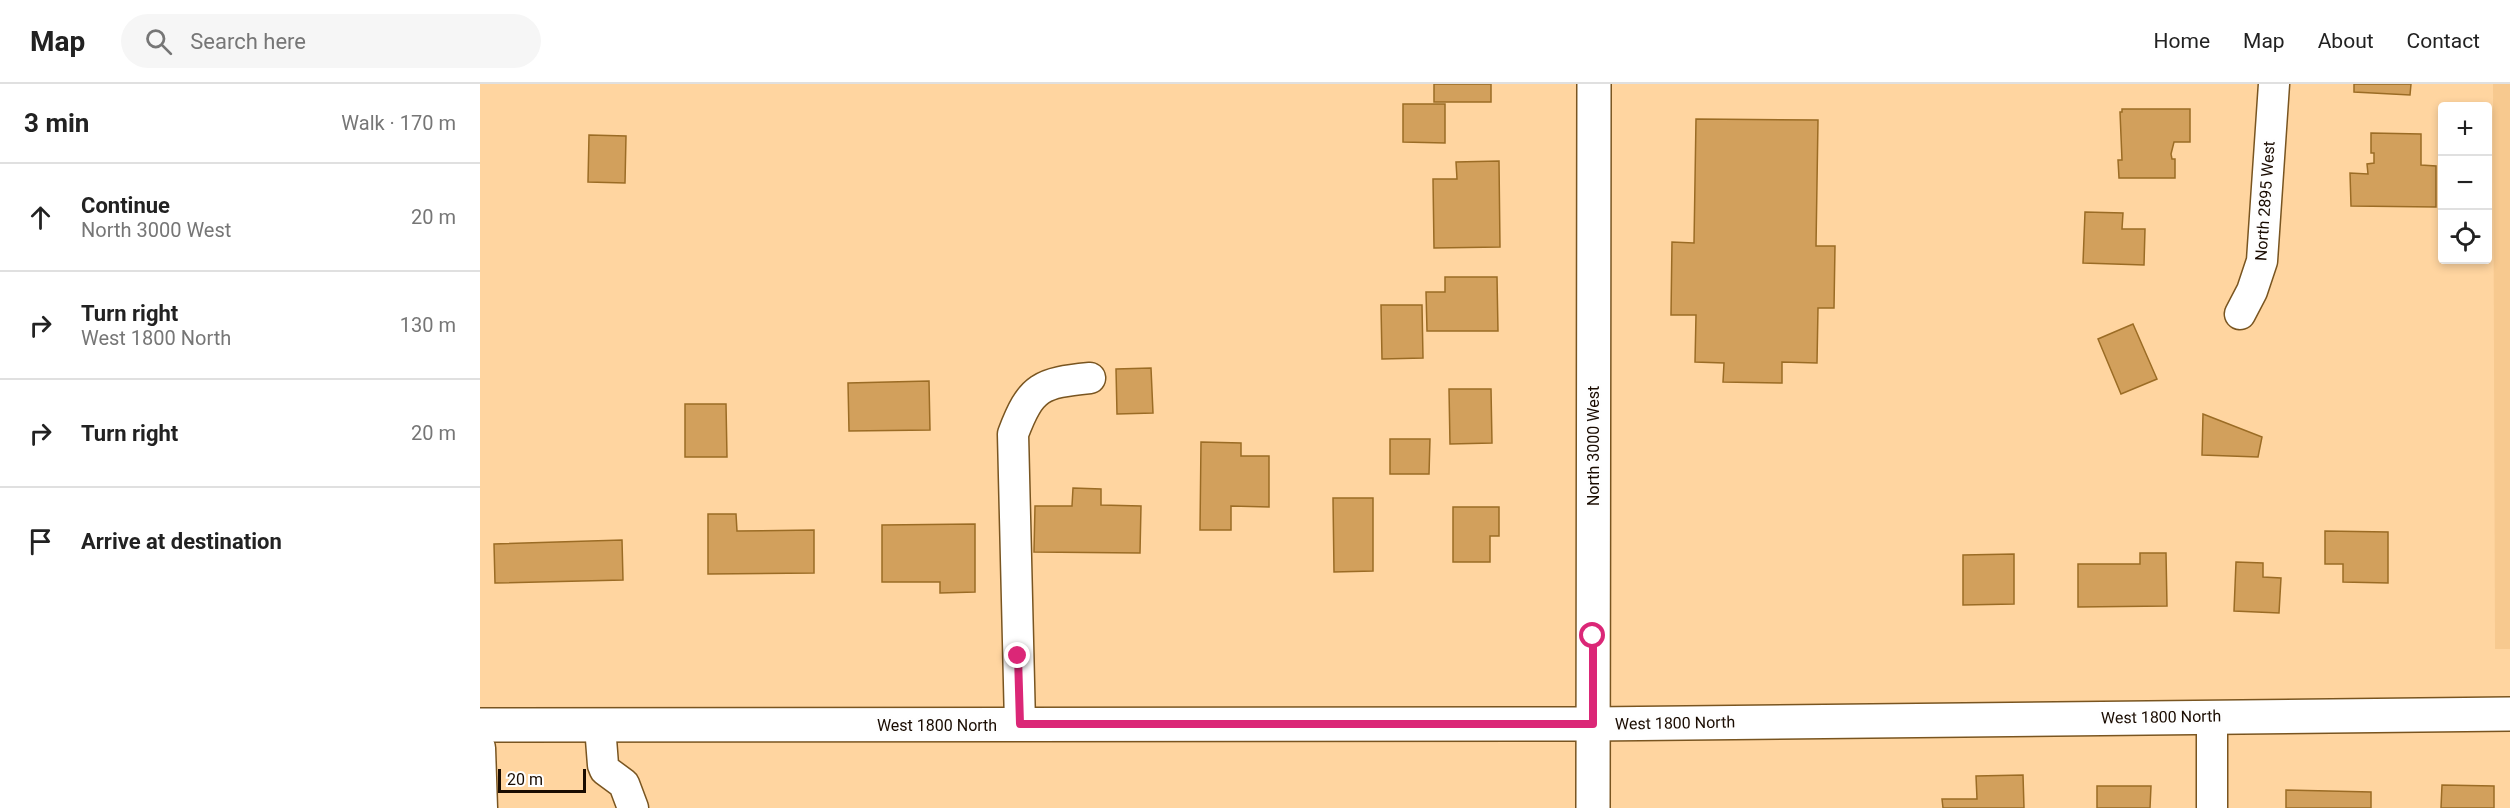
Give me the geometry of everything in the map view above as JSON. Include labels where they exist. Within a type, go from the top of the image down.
[{"type":"main road","name":"North 3000 West","points":[[1593,808],[1594,84]]},
{"type":"main road","name":"West 1800 North","points":[[480,725],[1593,724],[2510,714]]},
{"type":"street","name":"North 2895 West","points":[[2240,314],[2252,291],[2262,261],[2274,84]]},
{"type":"street","points":[[1020,724],[1013,434],[1023,408],[1035,394],[1053,382],[1090,378]]},
{"type":"street","points":[[2212,717],[2212,808]]},
{"type":"street","points":[[600,726],[605,770],[624,784],[633,808]]},
{"type":"street","points":[[480,748],[482,808]]},
{"type":"shaded area","points":[[2493,84],[2510,84],[2510,649],[2495,649]]},
{"type":"building","points":[[1434,84],[1491,84],[1491,102],[1434,102]]},
{"type":"building","points":[[2354,84],[2411,84],[2410,95],[2354,92]]},
{"type":"building","points":[[1403,104],[1445,104],[1445,143],[1403,142]]},
{"type":"building","points":[[2122,109],[2190,109],[2190,142],[2174,142],[2171,154],[2172,159],[2175,159],[2175,178],[2119,178],[2118,160],[2122,160],[2120,112]]},
{"type":"building","points":[[1696,119],[1818,120],[1816,246],[1835,246],[1834,308],[1818,308],[1817,363],[1782,362],[1782,383],[1723,382],[1724,363],[1695,362],[1696,315],[1671,315],[1672,242],[1694,243]]},
{"type":"building","points":[[2371,133],[2421,134],[2421,165],[2436,166],[2436,207],[2351,206],[2350,173],[2368,174],[2367,164],[2374,163],[2374,153],[2371,153]]},
{"type":"building","points":[[589,135],[626,136],[625,183],[588,182]]},
{"type":"building","points":[[1499,161],[1500,247],[1434,248],[1433,179],[1457,179],[1456,162]]},
{"type":"building","points":[[2085,212],[2123,213],[2122,229],[2145,229],[2144,265],[2083,263]]},
{"type":"building","points":[[1445,277],[1497,277],[1498,331],[1427,331],[1426,292],[1445,292]]},
{"type":"building","points":[[1381,305],[1422,305],[1423,358],[1382,359]]},
{"type":"building","points":[[2133,324],[2157,379],[2121,394],[2098,339]]},
{"type":"building","points":[[1151,368],[1153,413],[1117,414],[1116,369]]},
{"type":"building","points":[[929,381],[930,430],[849,431],[848,383]]},
{"type":"building","points":[[1449,389],[1491,389],[1492,443],[1450,444]]},
{"type":"building","points":[[685,404],[726,404],[727,457],[685,457]]},
{"type":"building","points":[[2203,414],[2262,437],[2258,457],[2202,455]]},
{"type":"building","points":[[1390,439],[1430,439],[1429,474],[1390,474]]},
{"type":"building","points":[[1201,442],[1241,443],[1241,456],[1269,456],[1269,507],[1231,506],[1231,530],[1200,530]]},
{"type":"building","points":[[1073,488],[1101,489],[1101,505],[1141,506],[1140,553],[1034,552],[1035,506],[1072,506]]},
{"type":"building","points":[[1333,498],[1373,498],[1373,571],[1334,572]]},
{"type":"building","points":[[1453,507],[1499,507],[1499,536],[1490,536],[1490,562],[1453,562]]},
{"type":"building","points":[[708,514],[736,514],[737,531],[814,530],[814,573],[708,574]]},
{"type":"building","points":[[975,524],[975,592],[940,593],[940,582],[882,582],[882,525]]},
{"type":"building","points":[[2325,531],[2388,532],[2388,583],[2343,582],[2343,564],[2325,564]]},
{"type":"building","points":[[622,540],[623,580],[495,583],[494,544]]},
{"type":"building","points":[[2140,553],[2166,553],[2167,606],[2078,607],[2078,564],[2140,564]]},
{"type":"building","points":[[2014,554],[2014,604],[1963,605],[1963,555]]},
{"type":"building","points":[[2236,562],[2263,563],[2263,577],[2281,578],[2279,613],[2234,611]]},
{"type":"building","points":[[2023,775],[2024,808],[1943,808],[1942,799],[1977,799],[1976,776]]},
{"type":"building","points":[[2442,785],[2494,786],[2494,808],[2441,808]]},
{"type":"building","points":[[2097,786],[2151,786],[2150,808],[2097,808]]},
{"type":"building","points":[[2286,790],[2371,792],[2371,808],[2286,808]]},
{"type":"route","points":[[1018,656],[1020,724],[1593,724],[1593,636]]}]
